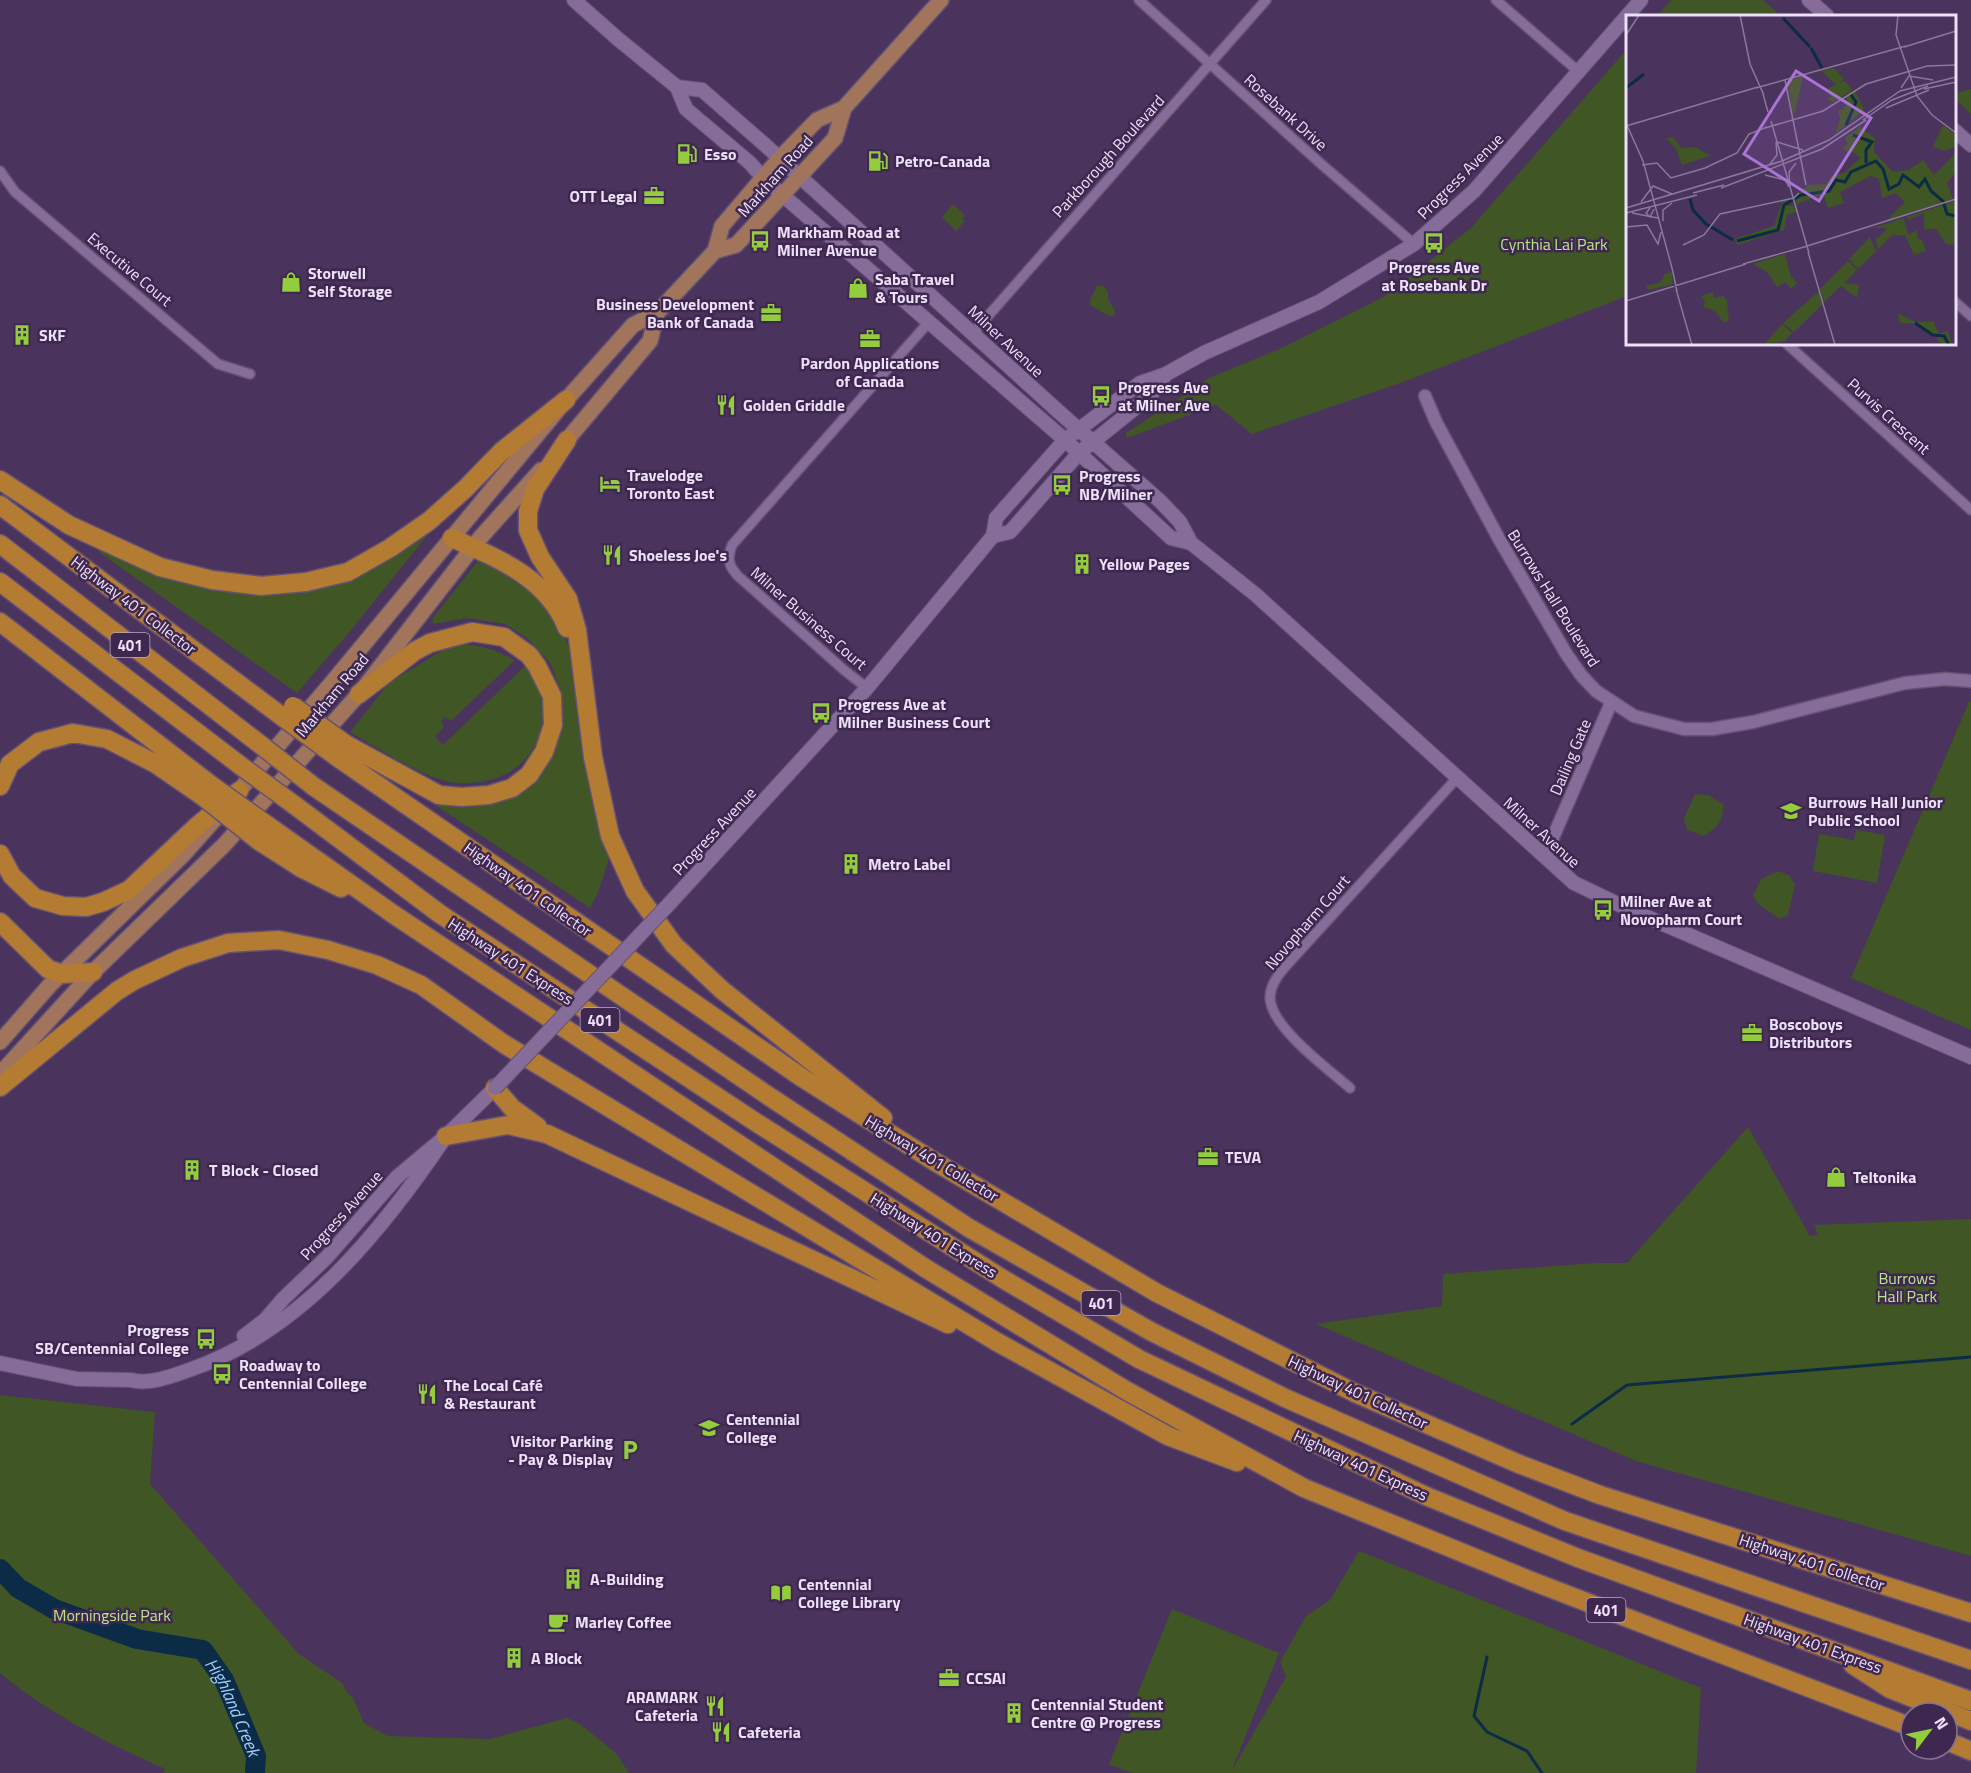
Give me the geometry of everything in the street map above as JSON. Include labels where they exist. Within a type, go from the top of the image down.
[{"type":"highway","points":[[0,480],[69,525],[160,567],[212,580],[261,586],[306,582],[348,572],[390,548],[429,521],[465,489],[502,451],[566,400]]},
{"type":"highway","points":[[567,440],[535,489],[528,511],[528,530],[540,557],[568,599],[577,630],[593,757],[610,836],[635,891],[674,945],[722,990],[850,1090],[932,1160]]},
{"type":"highway","name":"Highway 401 Collector","points":[[0,505],[237,682],[289,712],[804,1079],[932,1160],[1157,1293],[1366,1398],[1519,1464],[1600,1495],[1971,1613]]},
{"type":"highway","points":[[452,538],[502,560],[543,589],[562,613],[581,663]]},
{"type":"highway","name":"Highway 401 Express","points":[[0,544],[313,786],[464,890],[969,1228],[1152,1332],[1285,1398],[1565,1521],[1971,1660]]},
{"type":"highway","name":"Highway 401 Express","points":[[0,582],[368,862],[450,921],[757,1123],[1003,1279],[1139,1359],[1426,1496],[1578,1558],[1971,1701]]},
{"type":"highway","name":"401","points":[[0,622],[206,790],[265,834],[393,914],[925,1268],[1126,1391],[1304,1488],[1529,1581],[1899,1722]]},
{"type":"highway","points":[[342,751],[439,795],[462,797],[489,795],[512,789],[529,775],[544,752],[553,725],[552,696],[537,666],[529,655],[504,637],[472,632],[430,643],[415,651],[359,694]]},
{"type":"highway","points":[[0,786],[10,764],[39,742],[73,733],[107,739],[206,790]]},
{"type":"highway","points":[[0,854],[12,876],[35,898],[63,906],[87,907],[129,890],[197,826],[239,791]]},
{"type":"highway","points":[[0,922],[48,969],[62,974],[93,972]]},
{"type":"highway","points":[[0,1087],[117,991],[182,958],[228,943],[279,940],[328,950],[377,965],[421,985],[504,1044],[997,1342],[1168,1436],[1304,1488]]},
{"type":"highway","points":[[495,1088],[512,1108],[547,1134],[957,1329],[997,1342]]},
{"type":"highway","points":[[446,1136],[508,1125],[547,1134]]},
{"type":"highway","points":[[1824,1647],[1890,1689],[1971,1721]]},
{"type":"main road","name":"Milner Avenue","points":[[574,0],[677,87],[686,109],[750,163],[764,179],[928,324],[957,346],[1065,440],[1171,538],[1191,543]]},
{"type":"main road","name":"Markham Road","points":[[0,1042],[62,974],[182,856],[566,400],[633,325],[657,313],[715,251],[722,226],[780,159],[817,120],[844,108],[941,0]]},
{"type":"main road","name":"Progress Avenue","points":[[1628,15],[1641,0]]},
{"type":"main road","points":[[1809,0],[1826,15]]},
{"type":"main road","name":"Progress Avenue","points":[[270,1325],[284,1299],[344,1238],[397,1178],[446,1136],[495,1088],[670,903],[867,688],[993,536],[996,518],[1065,440],[1140,383],[1166,374],[1204,353],[1319,302],[1414,244],[1474,191],[1626,17]]},
{"type":"main road","name":"Milner Avenue","points":[[677,87],[702,90],[799,175],[1160,501],[1180,522],[1191,543],[1256,595],[1575,883],[1624,907],[1971,1057]]},
{"type":"main road","name":"Markham Road","points":[[715,251],[736,245],[835,138],[844,108]]},
{"type":"main road","points":[[1956,132],[1971,145]]},
{"type":"main road","name":"Markham Road","points":[[0,1074],[93,972],[224,845],[359,694],[473,547],[650,341],[657,313]]},
{"type":"main road","name":"Progress Avenue","points":[[993,536],[1011,531],[1078,453],[1150,396],[1166,374]]},
{"type":"main road","name":"Progress Avenue","points":[[0,1363],[76,1380],[139,1382],[172,1376],[211,1363],[297,1310],[350,1258],[411,1187],[446,1136]]},
{"type":"main road","points":[[344,1238],[350,1258]]},
{"type":"street","name":"Rosebank Drive","points":[[1139,0],[1414,244]]},
{"type":"street","name":"Parkborough Boulevard","points":[[973,333],[1266,0]]},
{"type":"street","points":[[1496,0],[1579,72]]},
{"type":"street","name":"Executive Court","points":[[0,171],[15,192],[218,364],[250,374]]},
{"type":"street","points":[[1956,303],[1971,316]]},
{"type":"street","name":"Milner Business Court","points":[[867,688],[738,576],[729,567],[727,557],[732,545],[928,324]]},
{"type":"street","name":"Purvis Crescent","points":[[1788,345],[1971,510]]},
{"type":"street","name":"Burrows Hall Boulevard","points":[[1425,396],[1436,422],[1498,539],[1567,655],[1581,675],[1611,703],[1634,716],[1663,725],[1693,730],[1712,729],[1753,722],[1905,683],[1945,679],[1971,681]]},
{"type":"street","name":"Dailing Gate","points":[[1545,856],[1611,703]]},
{"type":"street","name":"Novopharm Court","points":[[1350,1088],[1302,1047],[1282,1026],[1270,1003],[1270,991],[1275,979],[1285,967],[1457,778]]},
{"type":"green space","points":[[1671,0],[1763,0],[1780,15],[1658,15]]},
{"type":"green space","name":"Cynthia Lai Park","points":[[1626,50],[1626,296],[1403,382],[1252,434],[1216,405],[1127,438],[1126,433],[1209,378],[1284,347],[1385,296],[1471,228]]},
{"type":"green space","points":[[1971,89],[1971,114],[1956,100],[1956,93]]},
{"type":"green space","points":[[953,204],[965,215],[962,218],[965,221],[956,231],[942,217]]},
{"type":"green space","points":[[1097,286],[1104,286],[1108,292],[1108,299],[1115,311],[1114,316],[1109,316],[1090,305]]},
{"type":"green space","points":[[434,527],[297,693],[99,552],[97,547],[175,578],[305,589]]},
{"type":"green space","points":[[481,557],[532,594],[559,618],[573,660],[594,800],[609,858],[599,890],[590,908],[423,797],[427,792],[506,795],[561,726],[561,691],[550,663],[527,638],[505,624],[468,618],[433,624],[432,619]]},
{"type":"green space","points":[[457,644],[487,648],[515,660],[451,721],[445,717],[441,722],[444,727],[435,737],[443,745],[529,662],[545,700],[546,706],[538,738],[532,751],[513,770],[487,781],[457,783],[432,777],[350,732],[389,683],[441,651]]},
{"type":"green space","points":[[1969,702],[1971,702],[1971,1030],[1851,978]]},
{"type":"green space","points":[[1695,794],[1708,795],[1723,804],[1719,823],[1704,836],[1687,830],[1684,818]]},
{"type":"green space","points":[[1856,830],[1885,835],[1877,883],[1813,871],[1819,834],[1854,840]]},
{"type":"green space","points":[[1778,871],[1789,875],[1795,884],[1788,915],[1780,919],[1758,904],[1753,896],[1761,879]]},
{"type":"green space","name":"Burrows Hall Park","points":[[1748,1127],[1810,1236],[1818,1235],[1814,1225],[1971,1219],[1971,1556],[1636,1461],[1316,1324],[1442,1306],[1443,1274],[1595,1263],[1627,1263]]},
{"type":"green space","name":"Morningside Park","points":[[0,1395],[155,1412],[150,1484],[299,1654],[342,1683],[348,1694],[352,1696],[364,1723],[388,1736],[490,1739],[567,1718],[580,1724],[616,1753],[629,1773],[164,1773],[165,1769],[122,1749],[58,1714],[18,1688],[0,1673]]},
{"type":"green space","points":[[1359,1551],[1701,1688],[1696,1773],[1132,1773],[1109,1764],[1172,1609],[1279,1653],[1231,1772],[1286,1677],[1280,1662],[1306,1616],[1330,1600]]},
{"type":"waterway","points":[[1572,1424],[1627,1385],[1971,1357]]},
{"type":"waterway","name":"Highland Creek","points":[[0,1569],[18,1588],[54,1609],[137,1639],[203,1650],[224,1680],[233,1701],[256,1756],[255,1773]]},
{"type":"waterway","points":[[1487,1657],[1474,1716],[1487,1732],[1527,1751],[1542,1773]]},
{"type":"place","name":"Esso","points":[[687,154]]},
{"type":"place","name":"Petro-Canada","points":[[878,161]]},
{"type":"place","name":"OTT Legal","points":[[654,196]]},
{"type":"place","name":"Markham Road at Milner Avenue","points":[[760,241]]},
{"type":"place","name":"Progress Ave at Rosebank Dr","points":[[1434,243]]},
{"type":"place","name":"Storwell Self Storage","points":[[291,282]]},
{"type":"place","name":"Saba Travel & Tours","points":[[858,288]]},
{"type":"place","name":"Business Development Bank of Canada","points":[[771,313]]},
{"type":"place","name":"SKF","points":[[22,335]]},
{"type":"place","name":"Pardon Applications of Canada","points":[[870,339]]},
{"type":"place","name":"Progress Ave at Milner Ave","points":[[1101,396]]},
{"type":"place","name":"Golden Griddle","points":[[726,405]]},
{"type":"place","name":"Travelodge Toronto East","points":[[610,484]]},
{"type":"place","name":"Progress NB/Milner","points":[[1062,485]]},
{"type":"place","name":"Shoeless Joe's","points":[[612,555]]},
{"type":"place","name":"Yellow Pages","points":[[1082,564]]},
{"type":"place","name":"Progress Ave at Milner Business Court","points":[[821,713]]},
{"type":"place","name":"Burrows Hall Junior Public School","points":[[1791,811]]},
{"type":"place","name":"Metro Label","points":[[851,864]]},
{"type":"place","name":"Milner Ave at Novopharm Court","points":[[1603,910]]},
{"type":"place","name":"Boscoboys Distributors","points":[[1752,1033]]},
{"type":"place","name":"TEVA","points":[[1208,1157]]},
{"type":"place","name":"T Block - Closed","points":[[192,1170]]},
{"type":"place","name":"Teltonika","points":[[1836,1177]]},
{"type":"place","name":"Progress SB/Centennial College","points":[[206,1339]]},
{"type":"place","name":"Roadway to Centennial College","points":[[222,1374]]},
{"type":"place","name":"The Local Café & Restaurant","points":[[427,1394]]},
{"type":"place","name":"Centennial College","points":[[709,1428]]},
{"type":"place","name":"Visitor Parking - Pay & Display","points":[[630,1450]]},
{"type":"place","name":"A-Building","points":[[573,1579]]},
{"type":"place","name":"Centennial College Library","points":[[781,1593]]},
{"type":"place","name":"Marley Coffee","points":[[558,1622]]},
{"type":"place","name":"A Block","points":[[514,1658]]},
{"type":"place","name":"CCSAI","points":[[949,1678]]},
{"type":"place","name":"ARAMARK Cafeteria","points":[[715,1706]]},
{"type":"place","name":"Centennial Student Centre @ Progress","points":[[1014,1713]]},
{"type":"place","name":"Cafeteria","points":[[721,1732]]}]
